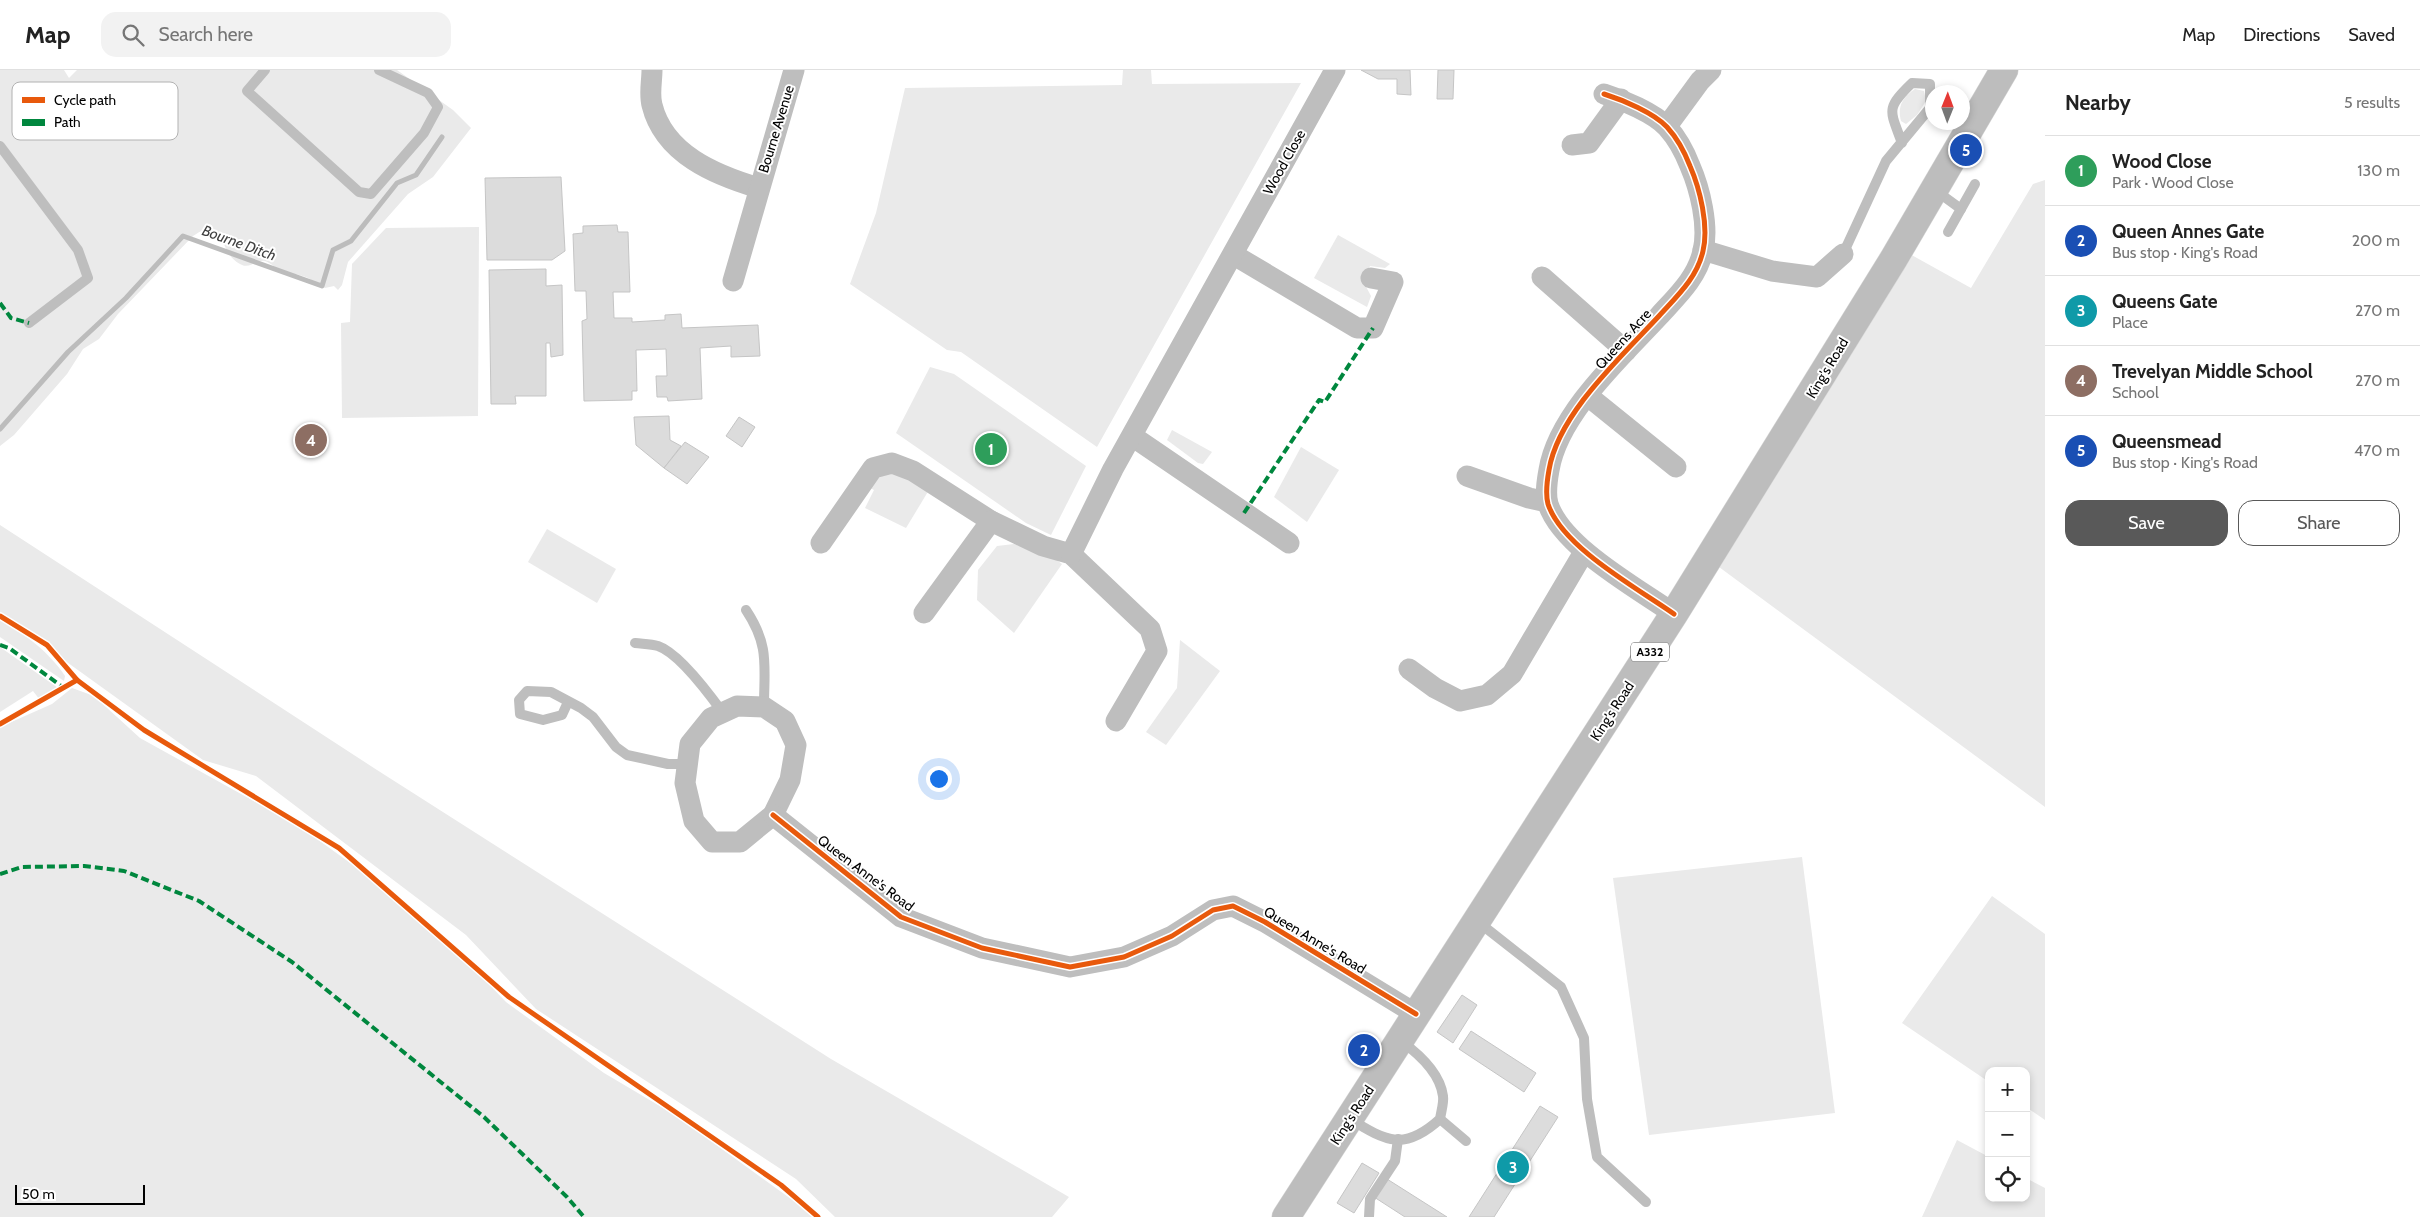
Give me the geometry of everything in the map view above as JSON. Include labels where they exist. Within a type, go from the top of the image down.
[{"type":"main road","name":"King's Road","points":[[1286,1217],[1674,614],[1797,418],[2004,70]]},
{"type":"street","name":"Bourne Avenue","points":[[652,70],[652,104],[665,133],[696,163],[731,180],[759,188]]},
{"type":"street","name":"Bourne Avenue","points":[[733,281],[794,70]]},
{"type":"street","name":"Wood Close","points":[[1071,554],[1132,436],[1335,70]]},
{"type":"street","points":[[1667,126],[1700,81],[1711,70]]},
{"type":"street","name":"Queens Acre","points":[[1572,145],[1589,144],[1612,97],[1667,126],[1685,153],[1698,184],[1704,220],[1703,250],[1689,284],[1626,351],[1564,427],[1551,456],[1546,488],[1553,518],[1584,552],[1674,614]]},
{"type":"street","points":[[1703,250],[1772,272],[1817,277],[1843,254]]},
{"type":"street","points":[[1234,254],[1357,328],[1373,328],[1393,282],[1371,278]]},
{"type":"street","name":"Queens Acre","points":[[1542,277],[1626,351]]},
{"type":"street","points":[[1588,396],[1676,467]]},
{"type":"street","points":[[1132,436],[1289,543]]},
{"type":"street","points":[[821,543],[873,468],[892,463],[913,471],[991,522],[1043,546],[1071,554],[1150,629],[1157,651],[1116,721]]},
{"type":"street","points":[[1467,476],[1529,498],[1548,502]]},
{"type":"street","points":[[924,612],[991,522]]},
{"type":"street","points":[[1409,669],[1435,688],[1460,700],[1487,695],[1512,674],[1584,552]]},
{"type":"street","points":[[737,706],[764,707],[785,721],[796,745],[790,780],[773,815],[740,842],[712,842],[694,821],[685,783],[690,744],[711,718],[723,713],[737,706]]},
{"type":"street","name":"Queen Anne's Road","points":[[773,815],[901,917],[982,948],[1070,967],[1124,957],[1172,936],[1213,910],[1233,906],[1265,922],[1416,1014]]},
{"type":"lane","points":[[264,70],[248,91],[358,192],[371,194],[424,133],[438,107],[428,93],[378,70]]},
{"type":"lane","points":[[1843,254],[1886,161],[1902,143],[1930,108],[1930,84],[1912,82],[1894,100],[1892,115],[1902,143]]},
{"type":"lane","points":[[0,146],[78,250],[88,278],[29,324]]},
{"type":"lane","points":[[1948,232],[1975,184]]},
{"type":"lane","points":[[1934,190],[1961,209]]},
{"type":"lane","points":[[746,610],[763,641],[764,707]]},
{"type":"lane","points":[[635,643],[660,646],[702,685],[723,713]]},
{"type":"lane","points":[[568,702],[562,715],[543,720],[520,714],[519,700],[527,691],[551,692],[581,708],[593,717],[616,747],[628,755],[668,764],[688,764]]},
{"type":"lane","points":[[1476,920],[1561,987],[1584,1038],[1586,1099],[1597,1157],[1646,1202]]},
{"type":"lane","points":[[1350,1118],[1387,1139],[1407,1140],[1425,1132],[1440,1120],[1443,1096],[1435,1077],[1427,1063],[1400,1040]]},
{"type":"lane","points":[[1440,1120],[1466,1141]]},
{"type":"lane","points":[[1369,1217],[1370,1199],[1395,1161],[1398,1139]]},
{"type":"shaded area","points":[[0,70],[64,70],[69,78],[77,70],[397,70],[453,110],[471,128],[433,177],[408,194],[348,262],[342,285],[338,290],[334,286],[325,288],[305,277],[280,270],[265,261],[244,266],[233,258],[227,251],[221,236],[212,229],[204,230],[193,236],[118,314],[99,339],[83,349],[67,374],[14,435],[0,446]]},
{"type":"shaded area","points":[[1123,70],[1151,70],[1152,84],[1301,83],[1097,447],[961,352],[947,350],[850,284],[876,213],[905,88],[1122,85]]},
{"type":"shaded area","points":[[1915,89],[1924,91],[1925,103],[1917,115],[1906,124],[1901,121],[1900,111],[1902,102]]},
{"type":"shaded area","points":[[2045,180],[2045,807],[1719,567],[1908,253],[1971,288],[2033,184]]},
{"type":"shaded area","points":[[479,227],[478,416],[342,418],[341,323],[350,322],[352,264],[386,228]]},
{"type":"shaded area","points":[[1338,235],[1390,264],[1385,268],[1370,266],[1363,281],[1371,296],[1367,307],[1314,278]]},
{"type":"shaded area","points":[[930,367],[954,374],[1086,466],[1051,535],[1026,523],[896,433]]},
{"type":"shaded area","points":[[1172,430],[1212,452],[1203,464],[1198,463],[1167,440]]},
{"type":"shaded area","points":[[1301,447],[1339,470],[1307,522],[1274,497]]},
{"type":"shaded area","points":[[886,467],[932,485],[906,528],[865,508],[874,490],[861,483]]},
{"type":"shaded area","points":[[0,525],[377,770],[831,1059],[1069,1197],[1052,1217],[835,1217],[796,1179],[536,1009],[466,935],[256,776],[203,760],[0,614]]},
{"type":"shaded area","points":[[547,529],[616,569],[597,603],[528,562]]},
{"type":"shaded area","points":[[1014,544],[1051,556],[1062,564],[1014,633],[977,600],[978,570],[997,546]]},
{"type":"shaded area","points":[[0,620],[27,637],[52,659],[65,676],[64,681],[0,637]]},
{"type":"shaded area","points":[[1180,640],[1220,671],[1166,745],[1146,732],[1177,688]]},
{"type":"shaded area","points":[[0,647],[58,688],[40,700],[33,691],[0,712]]},
{"type":"shaded area","points":[[72,688],[94,696],[140,738],[299,826],[371,878],[456,950],[506,1002],[604,1073],[675,1115],[816,1217],[0,1217],[0,727],[52,704]]},
{"type":"shaded area","points":[[1802,857],[1835,1113],[1649,1135],[1613,878]]},
{"type":"shaded area","points":[[1992,896],[2045,934],[2045,1120],[2030,1110],[2030,1067],[1985,1067],[1985,1079],[1902,1023]]},
{"type":"shaded area","points":[[1957,1140],[1985,1155],[1985,1202],[2030,1202],[2030,1180],[2045,1188],[2045,1217],[1922,1217]]},
{"type":"building","points":[[1361,70],[1410,70],[1411,95],[1397,94],[1397,79],[1378,79]]},
{"type":"building","points":[[1438,70],[1454,70],[1453,99],[1437,99]]},
{"type":"building","points":[[561,177],[565,251],[552,260],[487,260],[485,178]]},
{"type":"building","points":[[617,225],[618,232],[628,232],[630,292],[613,292],[614,318],[632,318],[632,322],[665,320],[665,315],[681,314],[682,328],[758,325],[760,356],[731,357],[731,346],[700,348],[702,399],[668,401],[667,397],[657,397],[656,376],[667,376],[666,349],[636,350],[637,391],[632,391],[632,400],[584,401],[582,321],[587,319],[586,291],[575,291],[573,234],[583,233],[583,226]]},
{"type":"building","points":[[546,269],[546,286],[562,285],[563,355],[551,357],[550,343],[546,343],[546,396],[515,396],[516,404],[491,404],[489,270]]},
{"type":"building","points":[[669,416],[670,440],[681,446],[664,468],[636,445],[634,417]]},
{"type":"building","points":[[739,417],[755,427],[742,447],[726,436]]},
{"type":"building","points":[[685,442],[709,457],[687,484],[664,468]]},
{"type":"building","points":[[1462,995],[1477,1005],[1453,1043],[1437,1032]]},
{"type":"building","points":[[1471,1031],[1536,1073],[1524,1092],[1459,1049]]},
{"type":"building","points":[[1540,1106],[1558,1117],[1494,1217],[1469,1217]]},
{"type":"building","points":[[1362,1163],[1379,1173],[1354,1213],[1337,1203]]},
{"type":"building","points":[[1387,1179],[1447,1217],[1405,1217],[1374,1197]]},
{"type":"waterway","name":"Bourne Ditch","points":[[0,429],[68,352],[126,298],[183,236],[322,286],[333,250],[351,241],[397,183],[416,175],[442,137]]},
{"type":"marked path","points":[[0,303],[11,318],[29,323]]},
{"type":"marked path","points":[[1244,513],[1319,400],[1325,402],[1373,328]]},
{"type":"marked path","points":[[0,645],[9,648],[64,688]]},
{"type":"marked path","points":[[0,874],[22,867],[84,866],[124,871],[199,901],[292,962],[484,1117],[567,1197],[584,1217]]},
{"type":"cycle path","points":[[1604,94],[1629,103],[1646,112],[1667,127],[1674,136],[1686,156],[1697,185],[1704,219],[1705,241],[1700,261],[1686,286],[1593,387],[1565,428],[1555,449],[1549,470],[1547,500],[1556,520],[1568,536],[1584,551],[1674,614]]},
{"type":"cycle path","points":[[0,616],[47,645],[77,680],[0,724]]},
{"type":"cycle path","points":[[77,680],[144,730],[339,848],[509,997],[781,1185],[818,1217]]},
{"type":"cycle path","points":[[773,815],[901,917],[982,948],[1070,967],[1124,957],[1172,936],[1213,910],[1233,906],[1265,922],[1416,1014]]},
{"type":"place","name":"Queensmead","points":[[1966,150]]},
{"type":"place","name":"Trevelyan Middle School","points":[[311,440]]},
{"type":"place","name":"Wood Close","points":[[991,449]]},
{"type":"place","name":"Queen Annes Gate","points":[[1364,1050]]},
{"type":"place","name":"Queens Gate","points":[[1513,1167]]}]
